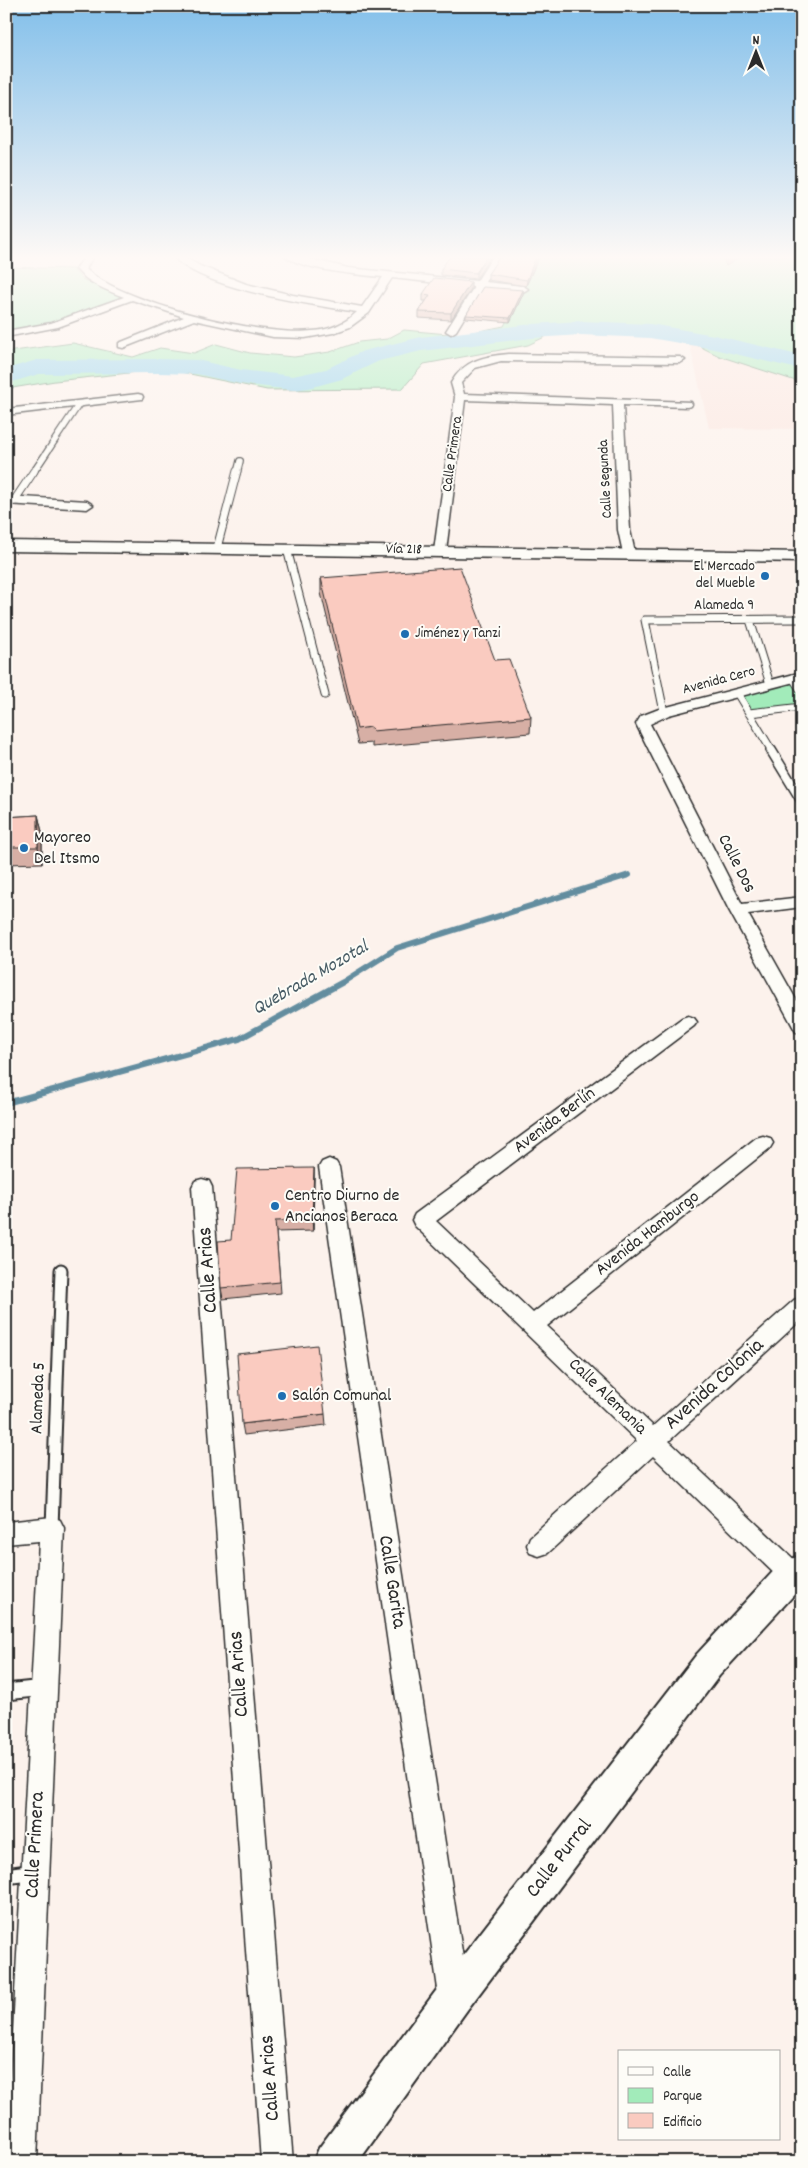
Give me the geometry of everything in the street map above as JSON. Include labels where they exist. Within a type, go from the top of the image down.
[{"type":"main road","name":"Vía 218","points":[[6,546],[802,556]]},
{"type":"street","name":"Calle Primera","points":[[440,551],[460,398],[456,383],[461,372],[471,365],[488,359],[506,357]]},
{"type":"street","name":"Calle Primera","points":[[518,357],[680,360]]},
{"type":"street","points":[[6,412],[138,397]]},
{"type":"street","points":[[460,398],[687,404]]},
{"type":"street","name":"Calle Segunda","points":[[618,402],[624,530],[629,553]]},
{"type":"street","points":[[10,501],[86,505]]},
{"type":"street","name":"Avenida Cero","points":[[646,719],[664,712],[798,677]]},
{"type":"street","name":"Calle Dos","points":[[646,719],[643,724],[646,733],[737,910],[802,1026]]},
{"type":"street","points":[[737,910],[802,902]]},
{"type":"street","name":"Avenida Berlín","points":[[422,1220],[688,1022]]},
{"type":"street","name":"Avenida Hamburgo","points":[[533,1325],[763,1143]]},
{"type":"street","name":"Calle Garita","points":[[329,1167],[454,1997]]},
{"type":"street","name":"Calle Arias","points":[[202,1186],[277,2162]]},
{"type":"street","name":"Calle Alemania","points":[[422,1220],[533,1325],[652,1442],[797,1572]]},
{"type":"street","name":"Avenida Colonia","points":[[539,1544],[802,1306]]},
{"type":"street","name":"Calle Primera","points":[[21,2162],[15,2086],[35,1872],[52,1528]]},
{"type":"street","points":[[6,1533],[52,1528]]},
{"type":"street","name":"Calle Purral","points":[[333,2162],[454,1997],[708,1665],[797,1572]]},
{"type":"lane","points":[[10,501],[79,404]]},
{"type":"lane","points":[[217,548],[240,461]]},
{"type":"lane","points":[[287,549],[325,695]]},
{"type":"lane","name":"Alameda 9","points":[[664,712],[645,620],[802,619]]},
{"type":"lane","points":[[750,620],[770,684]]},
{"type":"lane","points":[[798,677],[802,692]]},
{"type":"lane","points":[[737,693],[802,801]]},
{"type":"lane","points":[[749,713],[802,707]]},
{"type":"lane","name":"Alameda 5","points":[[52,1528],[61,1270]]},
{"type":"lane","points":[[6,1692],[44,1688]]},
{"type":"lane","points":[[6,1876],[35,1872]]},
{"type":"shaded area","points":[[693,357],[723,357],[802,383],[802,429],[709,428]]},
{"type":"green space","points":[[6,357],[461,357],[424,364],[402,389],[267,390],[166,369],[55,381],[6,389]]},
{"type":"green space","points":[[723,357],[802,357],[802,383]]},
{"type":"green space","points":[[793,682],[802,698],[802,705],[752,711],[743,695]]},
{"type":"building","name":"Jiménez y Tanzi","points":[[460,567],[495,660],[509,659],[531,717],[372,731],[371,727],[357,729],[321,578]]},
{"type":"building","points":[[6,578],[8,578],[6,604]]},
{"type":"building","points":[[38,815],[38,847],[6,847],[6,817]]},
{"type":"building","points":[[314,1168],[312,1220],[275,1221],[280,1282],[221,1288],[218,1241],[231,1240],[237,1169]]},
{"type":"building","name":"Salón Comunal","points":[[317,1345],[325,1414],[242,1424],[237,1354]]},
{"type":"waterway","points":[[6,377],[37,367],[158,366],[197,367],[241,377],[293,383],[334,374],[369,357]]},
{"type":"waterway","points":[[778,357],[802,363]]},
{"type":"waterway","name":"Quebrada Mozotal","points":[[6,1103],[239,1039],[343,982],[397,948],[629,875]]},
{"type":"place","name":"El Mercado del Mueble","points":[[765,576]]},
{"type":"place","name":"Jiménez y Tanzi","points":[[405,634]]},
{"type":"place","name":"Mayoreo Del Itsmo","points":[[24,848]]},
{"type":"place","name":"Centro Diurno de Ancianos Beraca","points":[[275,1206]]},
{"type":"place","name":"Salón Comunal","points":[[282,1396]]}]
